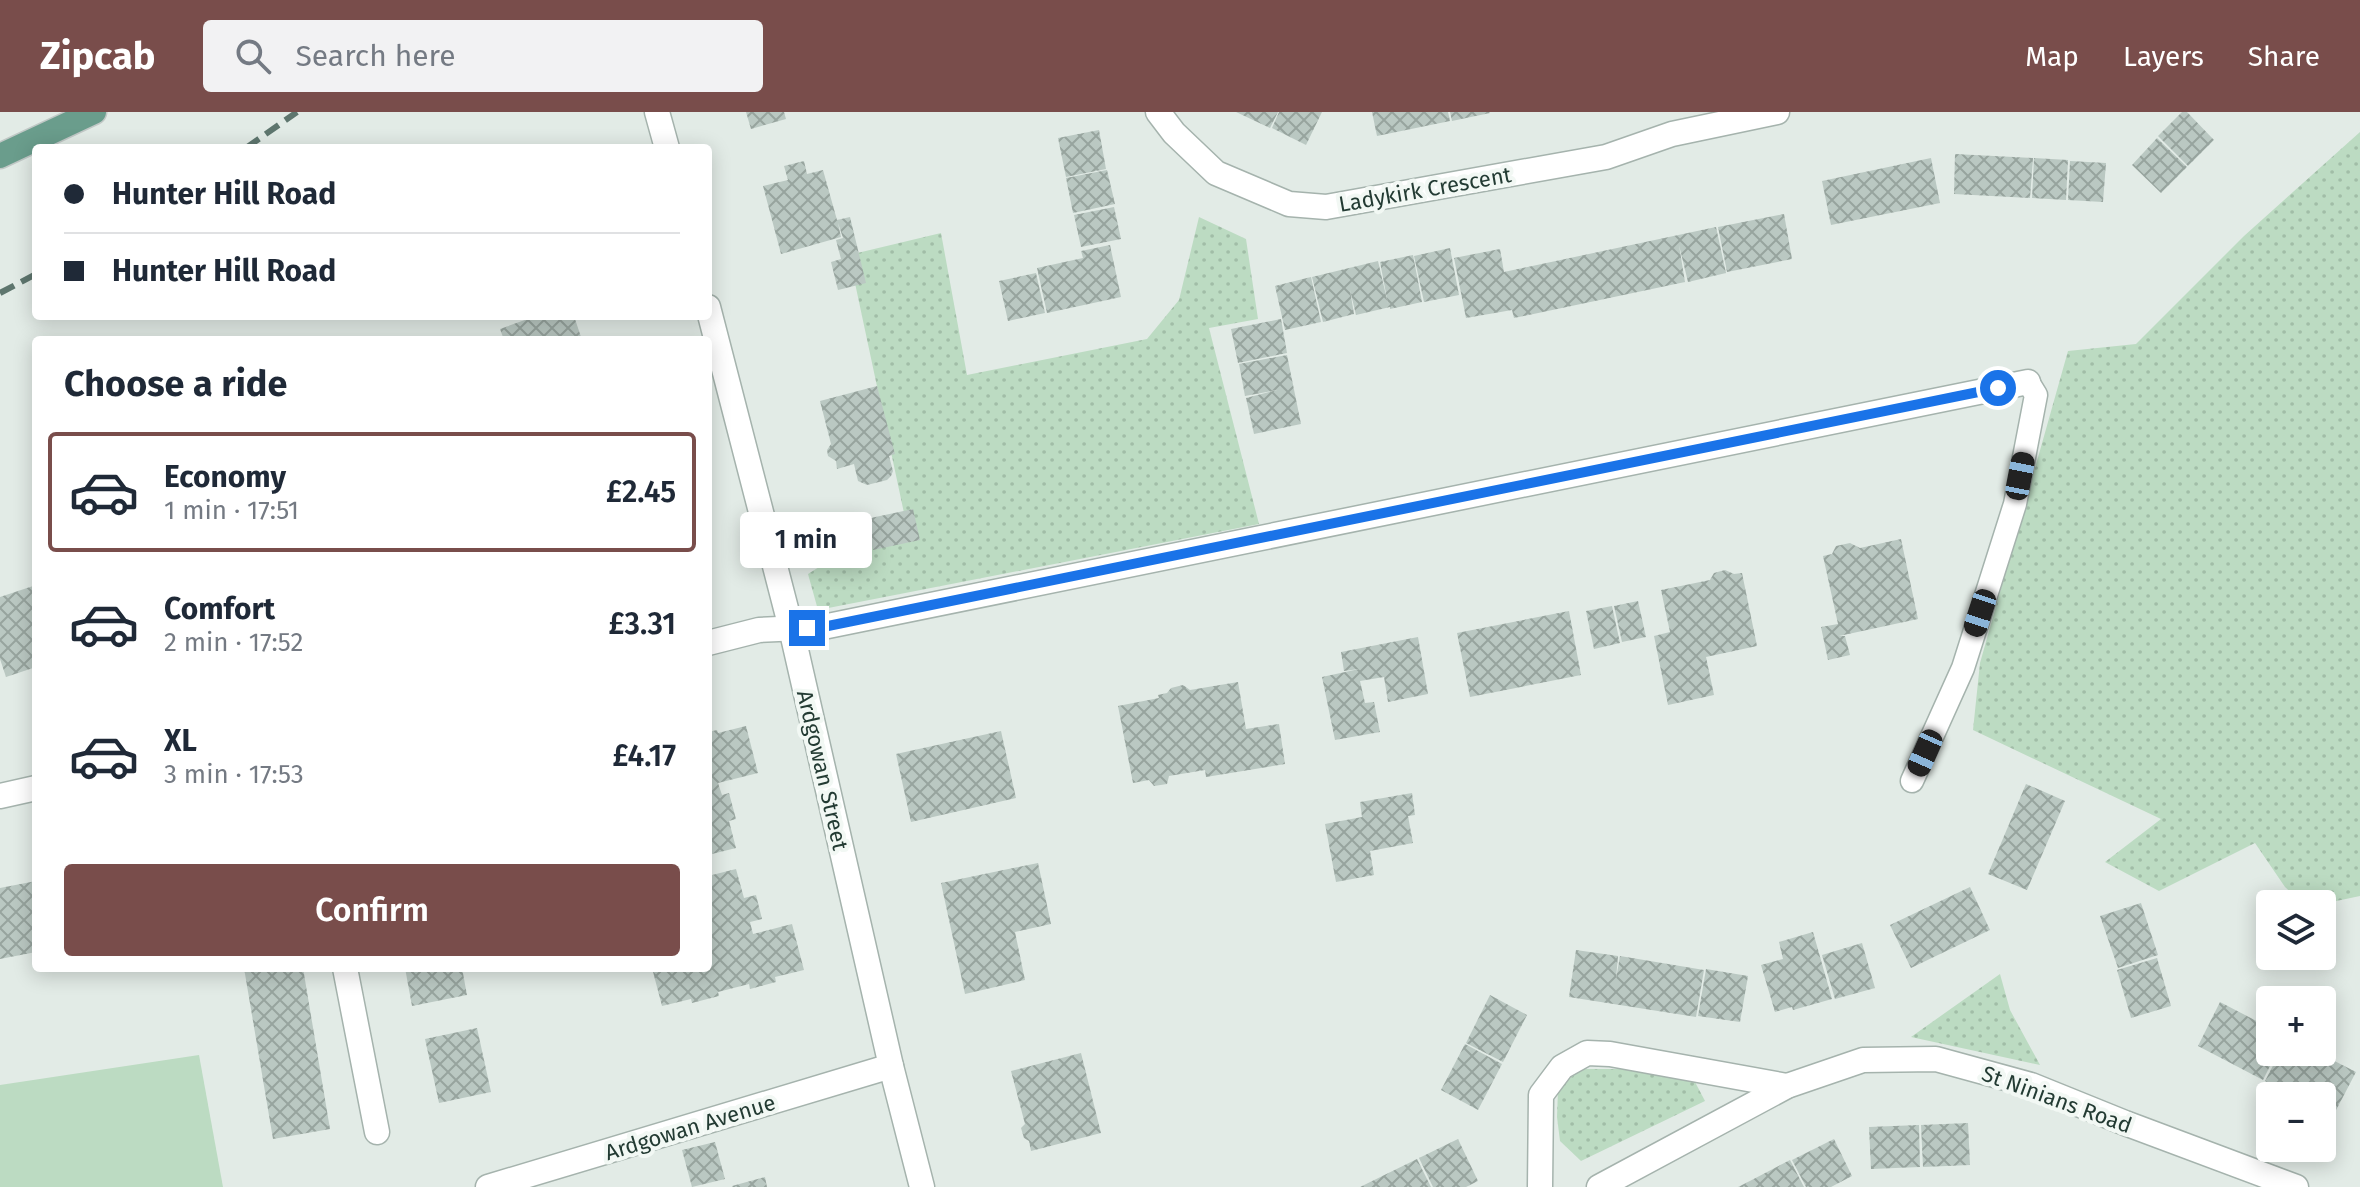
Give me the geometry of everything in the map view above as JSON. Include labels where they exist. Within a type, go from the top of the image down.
[{"type":"main road","points":[[0,156],[94,112]]},
{"type":"street","points":[[657,112],[666,144]]},
{"type":"street","name":"Ladykirk Crescent","points":[[1158,112],[1174,133],[1216,173],[1289,204],[1326,207],[1606,157],[1672,134],[1777,112]]},
{"type":"street","points":[[1672,134],[1686,112]]},
{"type":"street","name":"Ardgowan Street","points":[[711,320],[791,628],[891,1066],[922,1187]]},
{"type":"street","points":[[712,642],[759,630],[823,627],[2028,382]]},
{"type":"street","points":[[0,796],[32,789]]},
{"type":"street","points":[[346,972],[377,1132]]},
{"type":"street","points":[[1540,1187],[1541,1095],[1562,1067],[1587,1053],[1610,1054],[1787,1086]]},
{"type":"street","name":"St Ninians Road","points":[[1599,1187],[1787,1086],[1863,1060],[1936,1059],[2031,1085],[2296,1187]]},
{"type":"street","name":"Ardgowan Avenue","points":[[488,1187],[891,1066]]},
{"type":"lane","points":[[1912,781],[1963,668],[2015,504],[2036,395],[2028,382]]},
{"type":"green space","points":[[2360,132],[2360,896],[2336,901],[2336,890],[2288,890],[2255,843],[2159,891],[2105,862],[2161,819],[1973,730],[1980,663],[2068,351],[2136,344],[2244,236]]},
{"type":"green space","points":[[1199,217],[1246,239],[1258,319],[1209,328],[1259,524],[818,610],[808,574],[904,513],[849,255],[941,233],[967,375],[1147,339],[1179,300]]},
{"type":"green space","points":[[2000,974],[2010,1010],[2040,1065],[1911,1037]]},
{"type":"green space","points":[[199,1055],[223,1187],[0,1187],[0,1085]]},
{"type":"green space","points":[[1580,1069],[1624,1069],[1695,1082],[1705,1101],[1581,1161],[1560,1141],[1557,1117],[1558,1090]]},
{"type":"building","points":[[746,112],[784,112],[786,119],[751,129]]},
{"type":"building","points":[[1236,112],[1278,112],[1270,128]]},
{"type":"building","points":[[1279,112],[1322,112],[1306,145],[1272,128]]},
{"type":"building","points":[[1372,112],[1448,112],[1450,121],[1377,136]]},
{"type":"building","points":[[1450,112],[1489,112],[1490,113],[1452,121]]},
{"type":"building","points":[[2182,112],[2187,112],[2214,140],[2188,166],[2158,136]]},
{"type":"building","points":[[1099,130],[1106,169],[1066,177],[1058,138]]},
{"type":"building","points":[[2157,138],[2187,167],[2161,193],[2132,165]]},
{"type":"building","points":[[1955,154],[2033,158],[2030,198],[1954,194]]},
{"type":"building","points":[[1931,158],[1940,203],[1831,225],[1822,181]]},
{"type":"building","points":[[2034,158],[2068,160],[2066,200],[2032,198]]},
{"type":"building","points":[[804,161],[807,174],[823,170],[837,220],[850,217],[866,283],[838,290],[831,262],[841,259],[836,240],[843,238],[838,223],[841,237],[781,254],[763,186],[788,180],[784,166]]},
{"type":"building","points":[[2070,161],[2106,163],[2103,202],[2068,200]]},
{"type":"building","points":[[1107,170],[1115,204],[1073,213],[1066,178]]},
{"type":"building","points":[[1114,207],[1121,239],[1081,247],[1074,215]]},
{"type":"building","points":[[1784,214],[1792,259],[1727,272],[1718,227]]},
{"type":"building","points":[[1716,227],[1726,273],[1688,282],[1679,245],[1685,282],[1514,318],[1512,310],[1466,318],[1454,258],[1500,249],[1504,272]]},
{"type":"building","points":[[1110,245],[1121,297],[1047,313],[1037,268],[1083,258],[1081,251]]},
{"type":"building","points":[[1450,248],[1459,295],[1424,302],[1414,256]]},
{"type":"building","points":[[1413,255],[1422,302],[1356,315],[1350,290],[1354,314],[1323,322],[1312,277],[1378,261],[1388,304],[1380,262]]},
{"type":"building","points":[[1036,273],[1045,313],[1008,321],[999,281]]},
{"type":"building","points":[[1311,277],[1321,322],[1285,330],[1275,286]]},
{"type":"building","points":[[1281,319],[1287,353],[1238,363],[1231,329]]},
{"type":"building","points":[[525,320],[575,320],[581,336],[503,336],[500,329]]},
{"type":"building","points":[[1287,355],[1301,424],[1254,434],[1246,398],[1277,390],[1245,396],[1239,364]]},
{"type":"building","points":[[877,386],[895,454],[889,456],[893,471],[891,476],[867,485],[858,481],[854,464],[837,469],[836,461],[828,456],[827,450],[831,444],[820,401]]},
{"type":"building","points":[[913,509],[920,540],[873,550],[866,519]]},
{"type":"building","points":[[1901,539],[1918,619],[1839,636],[1845,636],[1850,655],[1828,660],[1821,627],[1838,624],[1823,556],[1832,554],[1836,546],[1850,543],[1860,548]]},
{"type":"building","points":[[1725,570],[1742,573],[1757,646],[1706,657],[1714,695],[1668,705],[1654,636],[1670,632],[1661,590],[1710,580],[1714,573]]},
{"type":"building","points":[[32,586],[32,668],[6,677],[0,659],[0,597]]},
{"type":"building","points":[[1638,601],[1646,637],[1622,642],[1614,606]]},
{"type":"building","points":[[1612,606],[1620,643],[1594,649],[1586,611]]},
{"type":"building","points":[[1569,611],[1581,675],[1470,697],[1457,633]]},
{"type":"building","points":[[1418,637],[1428,694],[1388,702],[1384,677],[1360,681],[1365,703],[1374,702],[1380,732],[1335,740],[1322,677],[1359,669],[1344,671],[1341,652]]},
{"type":"building","points":[[1238,682],[1246,729],[1279,724],[1285,764],[1206,777],[1205,770],[1169,776],[1167,784],[1154,786],[1149,780],[1133,783],[1118,706],[1159,698],[1158,695],[1183,685],[1190,690]]},
{"type":"building","points":[[746,726],[758,773],[718,783],[722,795],[729,793],[736,819],[729,821],[736,848],[712,854],[712,731],[717,730],[718,733]]},
{"type":"building","points":[[1001,731],[1016,798],[911,822],[896,754]]},
{"type":"building","points":[[2026,784],[2065,801],[2027,890],[1988,874]]},
{"type":"building","points":[[1412,793],[1415,815],[1408,816],[1413,843],[1370,851],[1374,875],[1336,882],[1325,824],[1362,817],[1360,802]]},
{"type":"building","points":[[1038,863],[1051,924],[1015,932],[1025,980],[965,994],[941,883]]},
{"type":"building","points":[[736,869],[744,898],[756,895],[762,919],[750,922],[753,934],[792,924],[804,970],[775,977],[776,982],[750,989],[749,984],[692,1003],[691,999],[662,1006],[653,972],[712,972],[712,875]]},
{"type":"building","points":[[32,882],[32,953],[0,959],[0,888]]},
{"type":"building","points":[[1970,887],[1990,930],[1911,968],[1890,925]]},
{"type":"building","points":[[2141,903],[2158,955],[2118,968],[2100,916]]},
{"type":"building","points":[[1813,932],[1832,999],[1775,1012],[1761,965],[1783,959],[1779,942]]},
{"type":"building","points":[[1862,943],[1875,988],[1835,999],[1822,955]]},
{"type":"building","points":[[1576,950],[1618,956],[1616,979],[1620,956],[1704,970],[1696,1017],[1569,997]]},
{"type":"building","points":[[2157,958],[2171,1006],[2131,1018],[2117,970]]},
{"type":"building","points":[[1706,969],[1748,976],[1740,1022],[1698,1016]]},
{"type":"building","points":[[245,972],[304,972],[330,1129],[273,1139]]},
{"type":"building","points":[[406,972],[463,972],[467,995],[412,1006]]},
{"type":"building","points":[[1490,995],[1527,1015],[1503,1062],[1466,1043]]},
{"type":"building","points":[[2220,1002],[2256,1021],[2256,1066],[2270,1066],[2263,1080],[2198,1046]]},
{"type":"building","points":[[477,1028],[491,1092],[439,1103],[425,1039]]},
{"type":"building","points":[[1465,1044],[1502,1064],[1478,1110],[1441,1090]]},
{"type":"building","points":[[1081,1053],[1101,1133],[1031,1151],[1021,1128],[1025,1124],[1011,1071]]},
{"type":"building","points":[[2336,1062],[2356,1072],[2336,1110],[2336,1082],[2265,1081],[2273,1066],[2336,1066]]},
{"type":"building","points":[[1968,1123],[1970,1165],[1923,1167],[1921,1125]]},
{"type":"building","points":[[1919,1125],[1920,1167],[1871,1169],[1869,1127]]},
{"type":"building","points":[[1458,1139],[1478,1181],[1466,1187],[1433,1187],[1419,1158]]},
{"type":"building","points":[[1834,1139],[1852,1176],[1831,1187],[1806,1187],[1792,1160]]},
{"type":"building","points":[[715,1142],[725,1179],[692,1187],[682,1150]]},
{"type":"building","points":[[1417,1159],[1431,1187],[1360,1187]]},
{"type":"building","points":[[1790,1160],[1804,1187],[1738,1187],[1746,1183]]},
{"type":"building","points":[[765,1177],[767,1187],[732,1186]]},
{"type":"railway","points":[[252,144],[297,112]]},
{"type":"railway","points":[[0,293],[32,276]]},
{"type":"route","points":[[807,628],[1998,388]]}]
